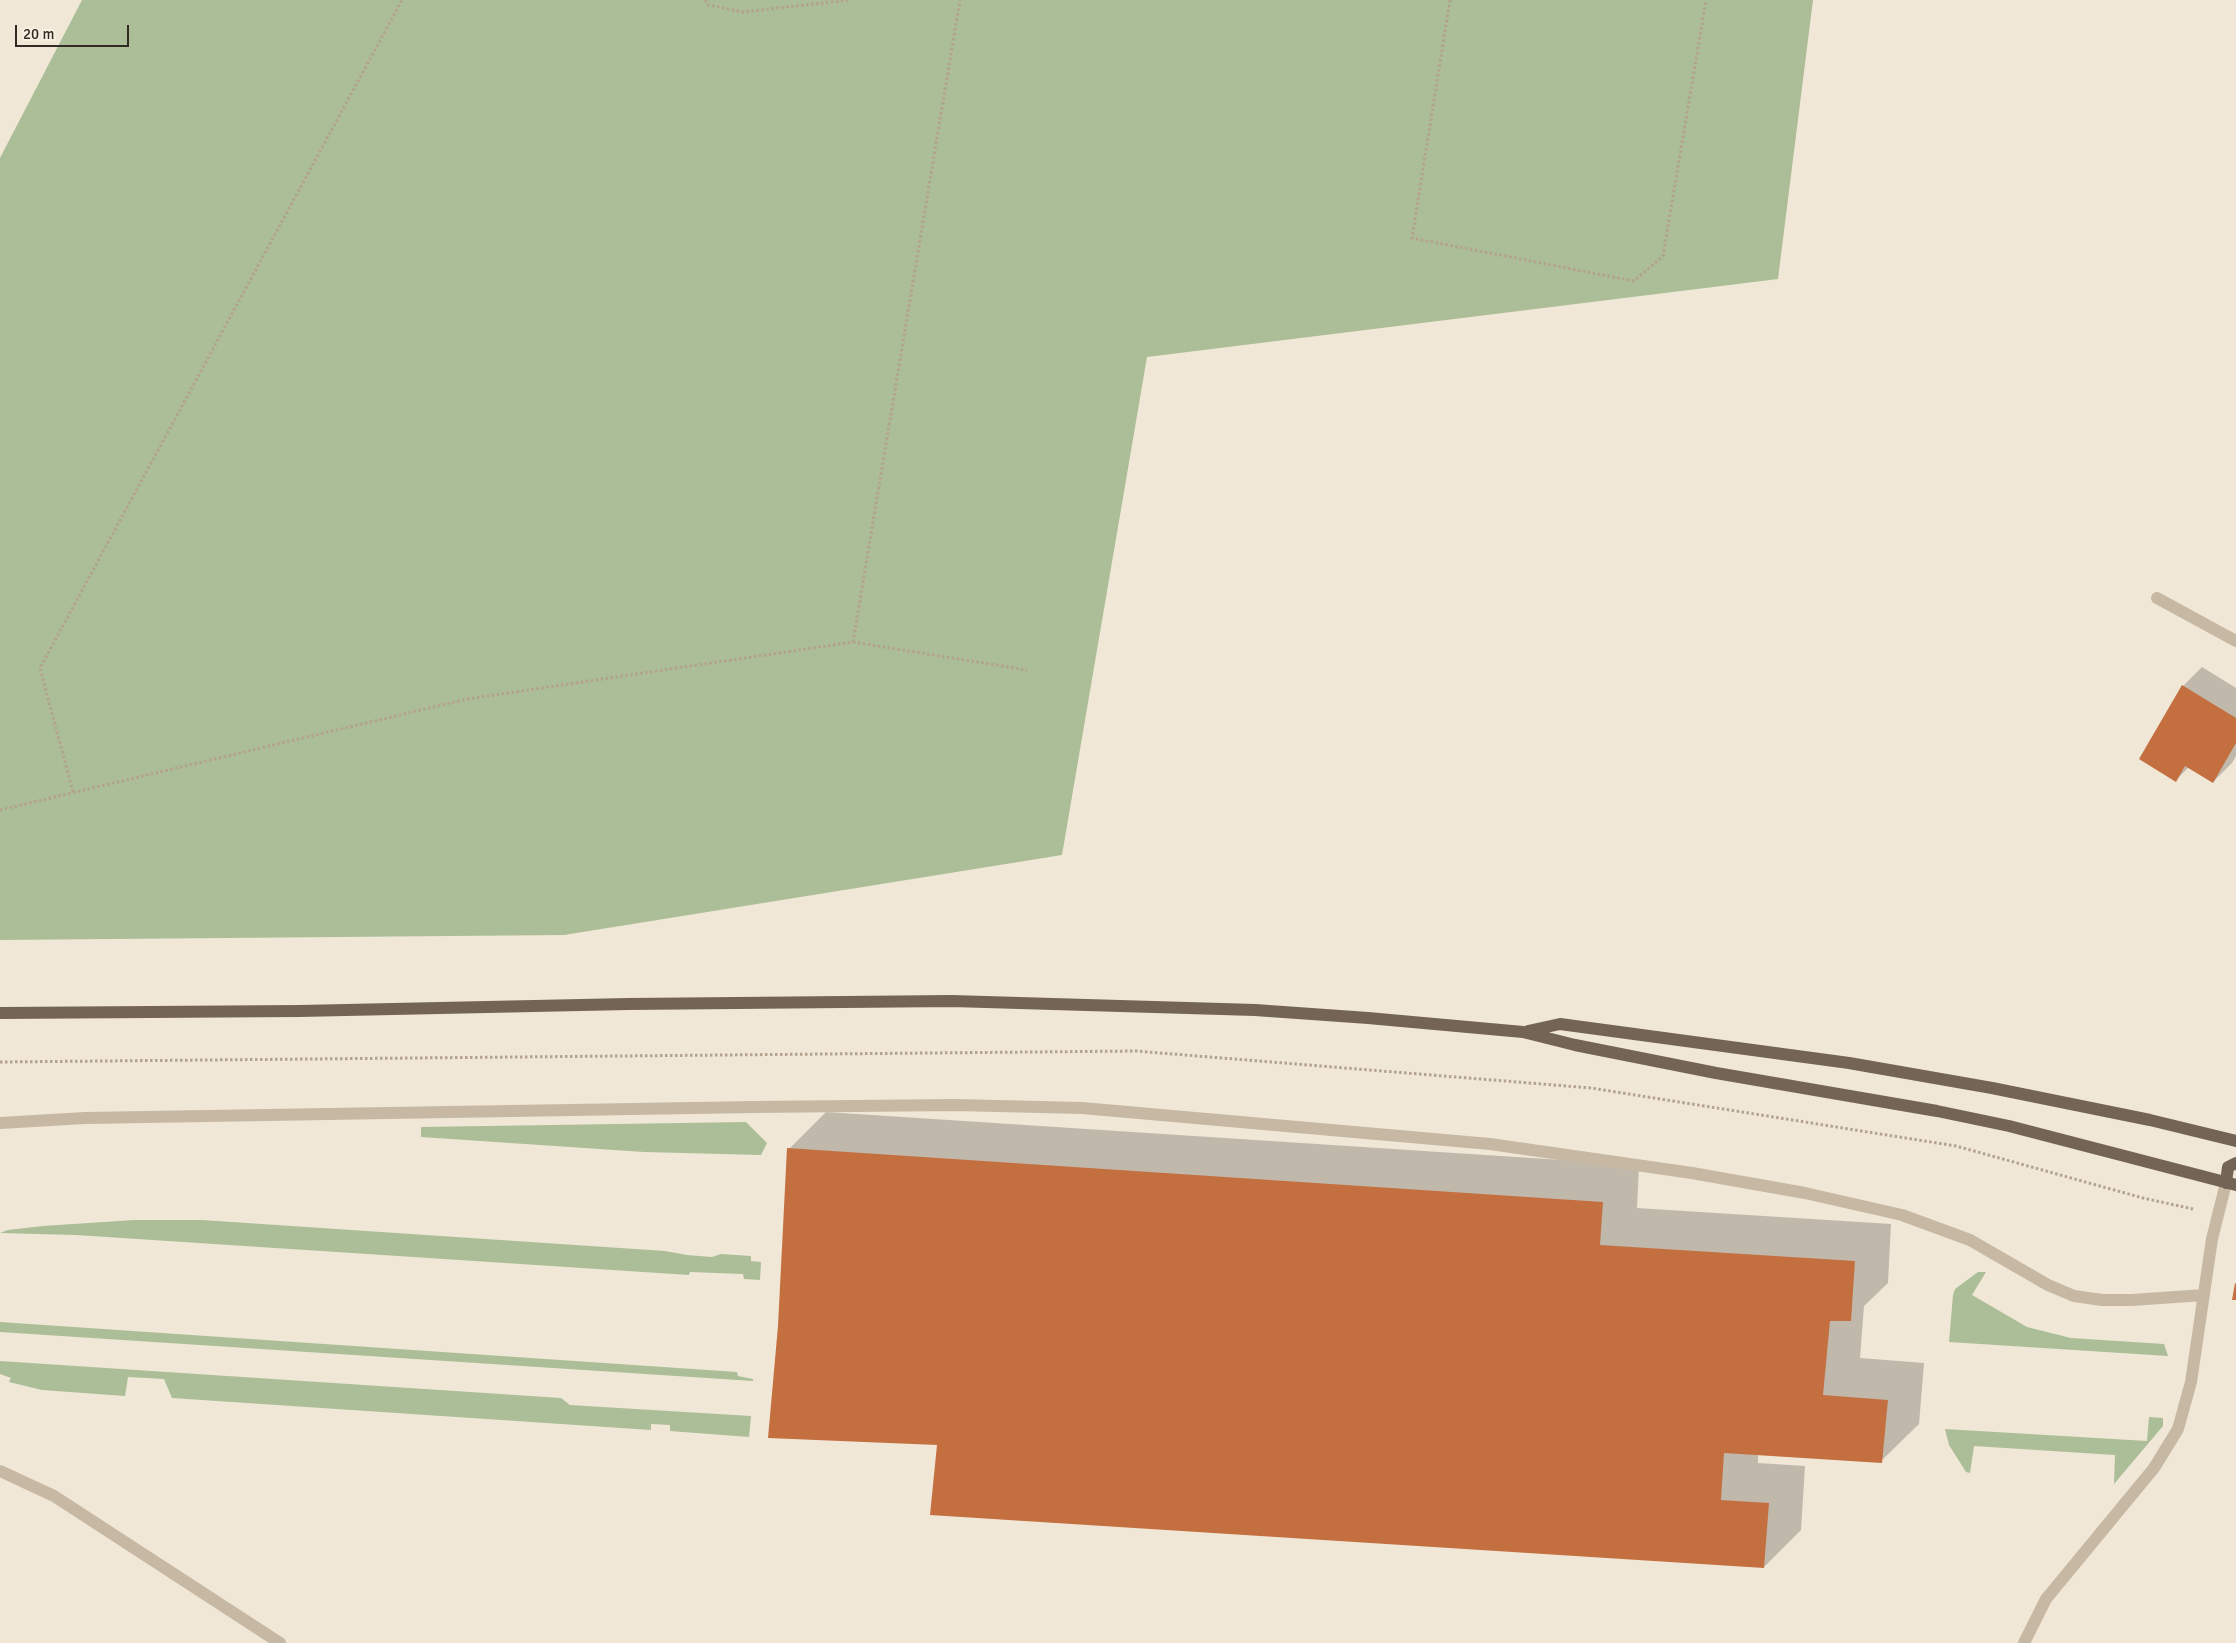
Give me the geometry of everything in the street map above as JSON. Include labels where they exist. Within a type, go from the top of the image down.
[{"type":"main road","points":[[0,1013],[298,1011],[628,1004],[952,1002],[1256,1010],[1523,1032],[1575,1045],[1716,1073],[1865,1098],[2009,1126],[2231,1184],[2228,1167],[2236,1163]]},
{"type":"main road","points":[[1523,1032],[1560,1024],[1839,1062],[1992,1088],[2150,1120],[2236,1141]]},
{"type":"lane","points":[[2157,598],[2236,642]]},
{"type":"lane","points":[[0,1123],[95,1118],[744,1107],[955,1105],[1082,1108],[1490,1144],[1692,1173],[1805,1193],[1902,1215],[1970,1240],[2048,1285],[2074,1296],[2102,1300],[2132,1300],[2204,1295]]},
{"type":"lane","points":[[2024,1643],[2046,1599],[2154,1468],[2178,1429],[2191,1382],[2212,1239],[2231,1184]]},
{"type":"lane","points":[[0,1471],[54,1496],[280,1643]]},
{"type":"path","points":[[73,792],[40,668],[402,0]]},
{"type":"path","points":[[705,0],[708,5],[743,12],[849,0]]},
{"type":"path","points":[[853,642],[960,0]]},
{"type":"path","points":[[1450,0],[1412,238],[1634,281],[1663,256],[1706,0]]},
{"type":"path","points":[[0,810],[467,699],[853,642],[1027,670]]},
{"type":"green space","points":[[82,0],[1813,0],[1778,279],[1147,357],[1062,855],[564,935],[0,940],[0,158]]},
{"type":"green space","points":[[746,1122],[767,1143],[761,1155],[644,1152],[421,1137],[421,1127]]},
{"type":"green space","points":[[134,1220],[202,1220],[665,1251],[712,1257],[721,1254],[751,1256],[751,1261],[761,1262],[760,1280],[744,1279],[743,1274],[690,1272],[689,1275],[76,1235],[0,1233],[8,1230],[43,1226]]},
{"type":"green space","points":[[1978,1272],[1986,1272],[1972,1295],[2027,1327],[2071,1338],[2164,1344],[2168,1356],[1949,1342],[1955,1289]]},
{"type":"green space","points":[[0,1322],[737,1372],[738,1376],[753,1379],[753,1381],[0,1332]]},
{"type":"green space","points":[[0,1361],[561,1398],[570,1405],[751,1416],[749,1437],[670,1431],[670,1425],[651,1424],[651,1430],[172,1398],[164,1379],[128,1377],[125,1396],[42,1390],[9,1382],[11,1378],[0,1374]]},
{"type":"green space","points":[[2149,1417],[2163,1418],[2163,1426],[2114,1484],[2115,1455],[1974,1446],[1970,1473],[1966,1472],[1949,1445],[1945,1429],[2147,1441]]},
{"type":"building","points":[[2182,685],[2236,718],[2236,743],[2213,783],[2185,766],[2176,782],[2139,759]]},
{"type":"building","points":[[787,1148],[1603,1202],[1600,1245],[1855,1261],[1851,1321],[1830,1321],[1823,1395],[1888,1400],[1882,1463],[1724,1453],[1721,1500],[1769,1503],[1764,1568],[930,1515],[937,1445],[768,1438],[778,1326]]},
{"type":"building","points":[[2235,1283],[2236,1300],[2232,1300]]}]
